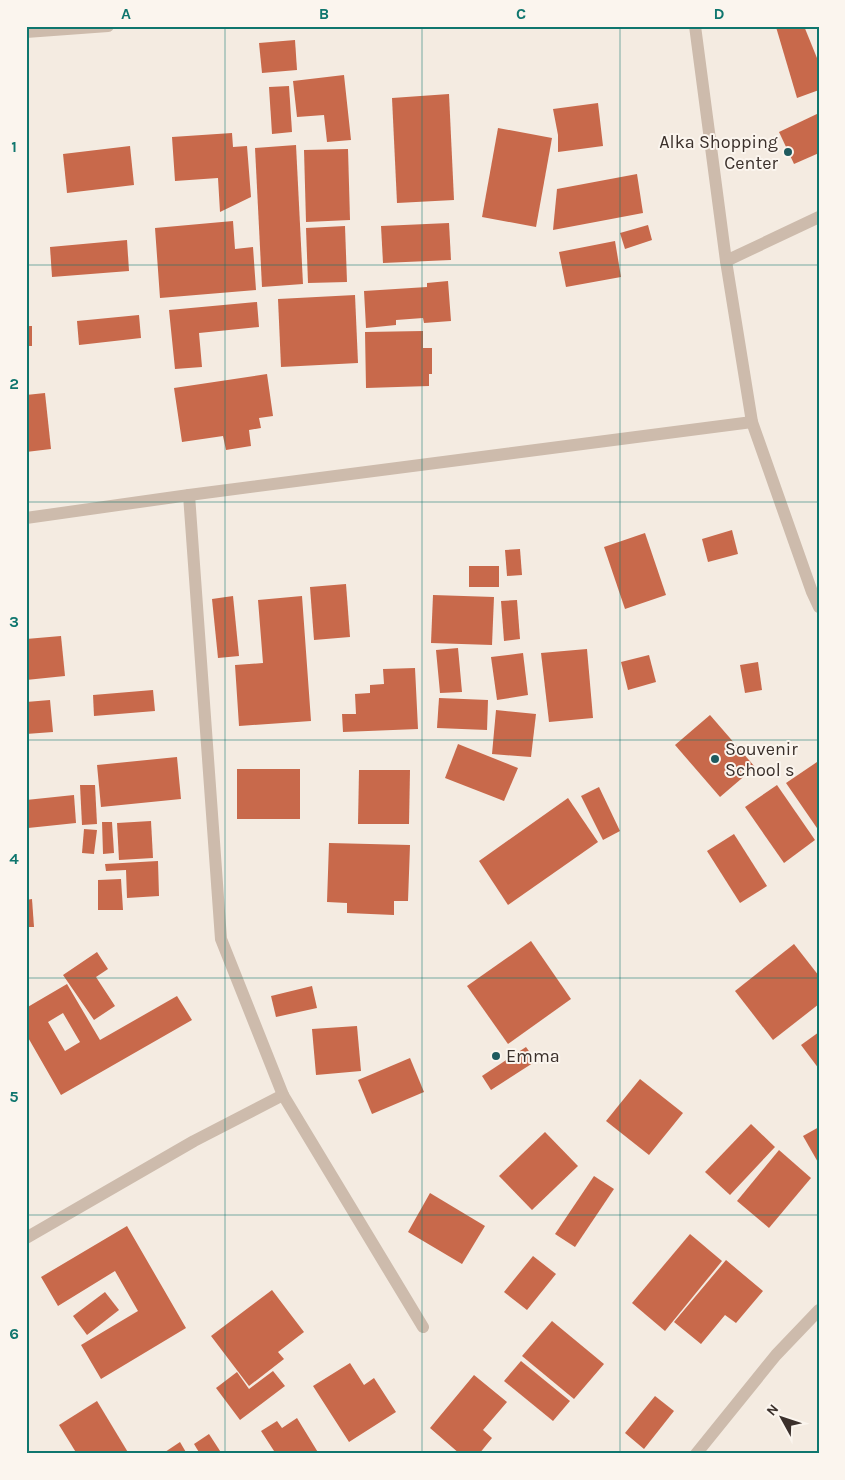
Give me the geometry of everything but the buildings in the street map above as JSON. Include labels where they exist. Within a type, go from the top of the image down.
[{"type":"street","points":[[26,32],[108,26]]},
{"type":"street","points":[[695,26],[726,260],[752,422],[819,607]]},
{"type":"street","points":[[726,260],[819,217]]},
{"type":"street","points":[[26,518],[189,494],[752,422]]},
{"type":"street","points":[[189,494],[221,939],[284,1095],[424,1327]]},
{"type":"street","points":[[26,1238],[194,1140],[284,1095]]},
{"type":"street","points":[[696,1454],[776,1355],[819,1310]]},
{"type":"place","name":"Alka Shopping Center","points":[[788,152]]},
{"type":"place","name":"Souvenir School s","points":[[715,759]]},
{"type":"place","name":"Emma","points":[[496,1056]]}]
